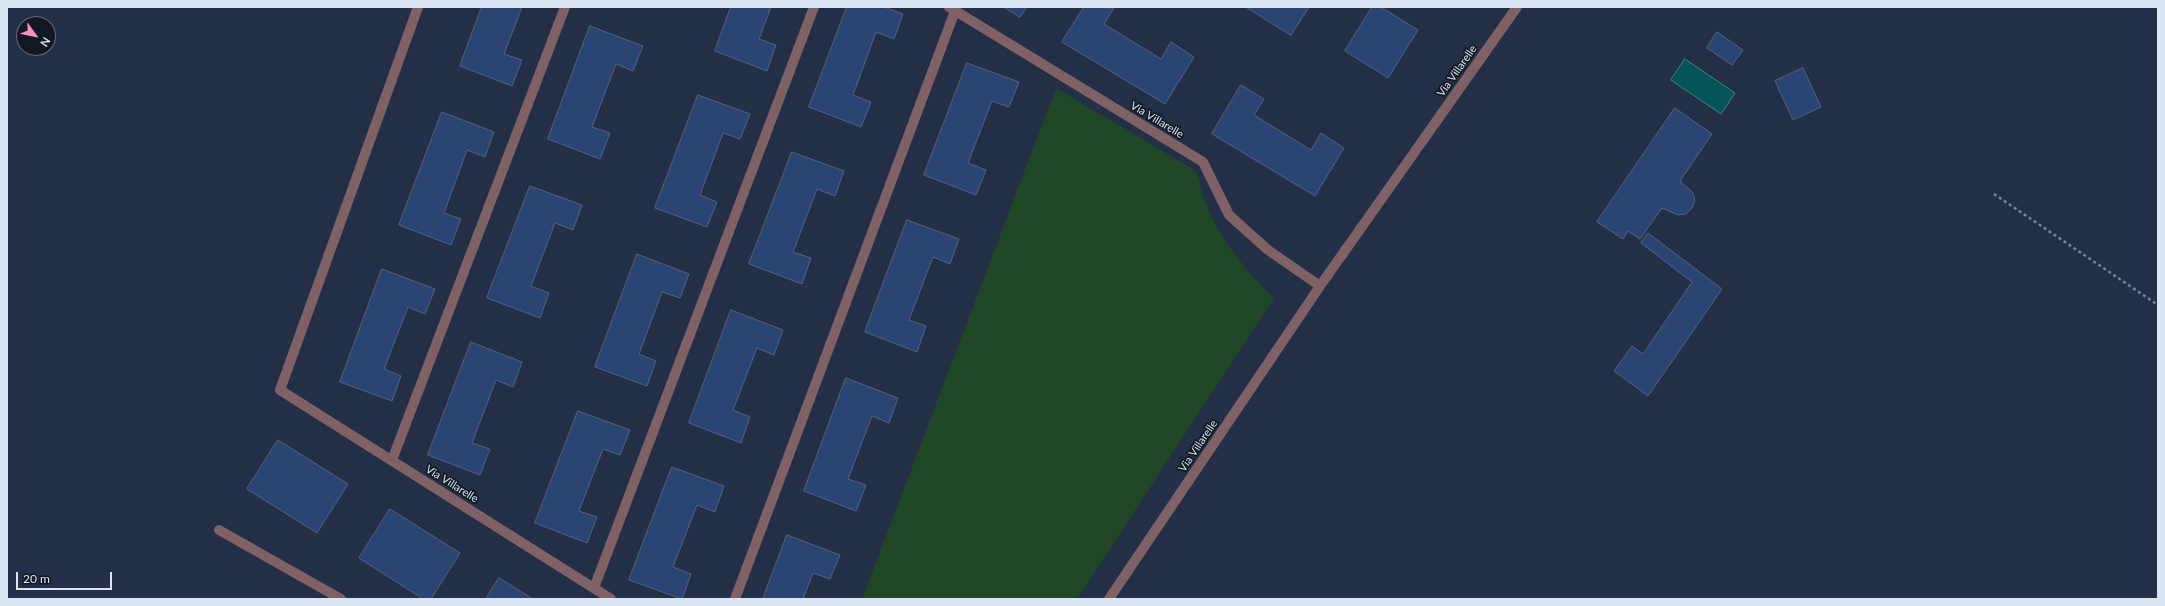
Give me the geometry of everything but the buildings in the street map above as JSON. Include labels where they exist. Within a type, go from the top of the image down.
[{"type":"street","name":"Via Villarelle","points":[[418,7],[280,390],[611,599]]},
{"type":"street","points":[[392,460],[565,7]]},
{"type":"street","points":[[594,588],[814,7]]},
{"type":"street","name":"Via Villarelle","points":[[1109,599],[1320,286],[1517,7]]},
{"type":"street","name":"Via Villarelle","points":[[952,9],[1203,162],[1229,215],[1268,250],[1320,286]]},
{"type":"street","points":[[735,599],[952,9]]},
{"type":"street","points":[[219,530],[329,596],[341,599]]},
{"type":"path","points":[[1994,194],[2158,305]]},
{"type":"shaded area","points":[[1685,59],[1735,93],[1721,114],[1671,80]]},
{"type":"shaded area","points":[[1056,88],[1196,171],[1208,209],[1221,234],[1246,268],[1274,298],[1077,599],[862,599]]}]
